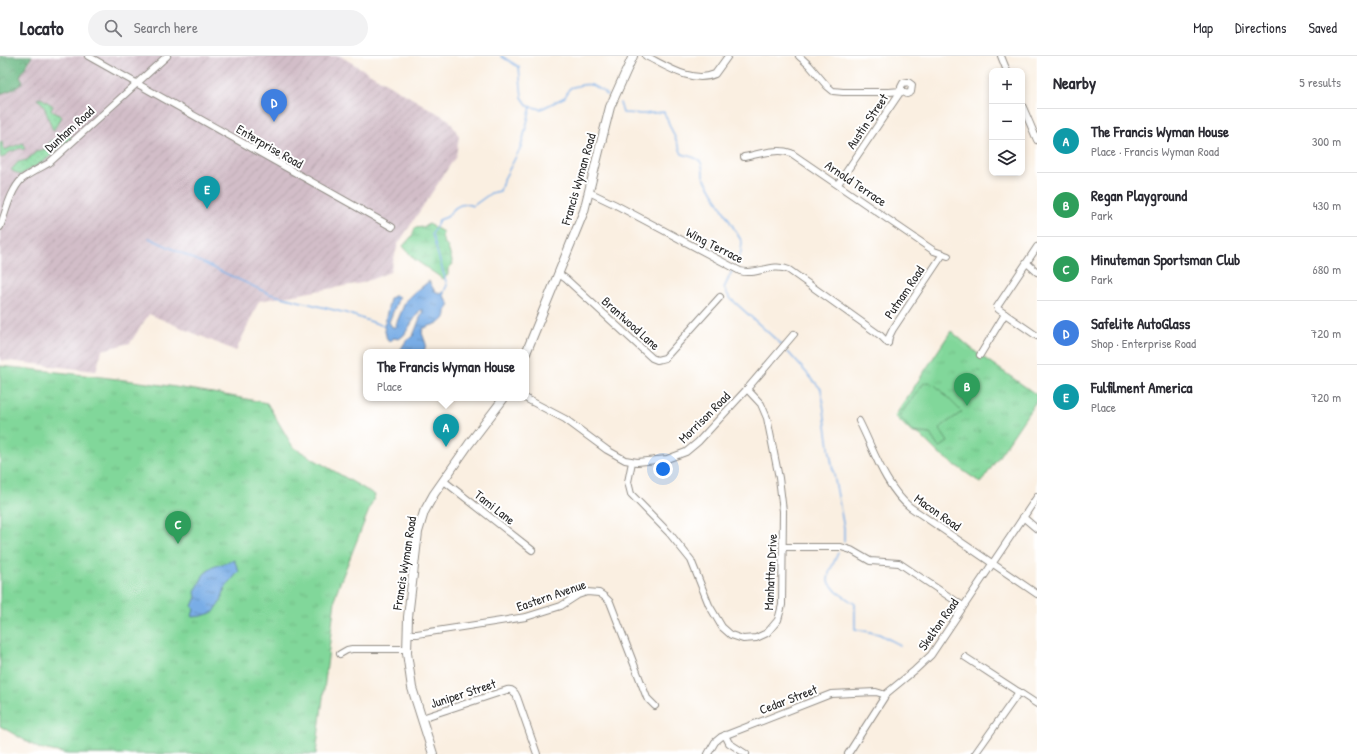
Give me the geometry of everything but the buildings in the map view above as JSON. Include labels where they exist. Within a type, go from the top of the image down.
[{"type":"main road","name":"Francis Wyman Road","points":[[528,349],[584,211],[610,107],[632,56]]},
{"type":"main road","name":"Francis Wyman Road","points":[[434,754],[411,682],[407,649],[407,634],[416,550],[421,522],[430,500],[502,401]]},
{"type":"street","name":"Enterprise Road","points":[[88,56],[392,227]]},
{"type":"street","name":"Dunham Road","points":[[0,227],[12,194],[20,182],[49,163],[167,56]]},
{"type":"street","points":[[646,56],[679,72],[688,75],[701,76],[715,74],[728,56]]},
{"type":"street","name":"Austin Street","points":[[799,56],[833,91],[901,91],[838,184]]},
{"type":"street","points":[[1001,56],[1006,68]]},
{"type":"street","points":[[1025,112],[1037,140]]},
{"type":"street","name":"Arnold Terrace","points":[[744,157],[776,151],[789,152],[838,184],[934,251],[945,255]]},
{"type":"street","name":"Wing Terrace","points":[[589,192],[740,271],[751,273],[777,267],[789,270],[881,336],[888,343]]},
{"type":"street","points":[[1037,247],[997,307],[1037,336]]},
{"type":"street","name":"Putnam Road","points":[[888,343],[893,329],[945,255]]},
{"type":"street","points":[[1027,263],[1037,272]]},
{"type":"street","name":"Brantwood Lane","points":[[559,274],[652,358],[657,360],[665,358],[720,297]]},
{"type":"street","points":[[980,355],[1005,314]]},
{"type":"street","name":"Morrison Road","points":[[632,462],[661,460],[686,452],[698,442],[747,389],[794,334]]},
{"type":"street","name":"Manhattan Drive","points":[[632,462],[628,480],[628,487],[631,494],[670,534],[687,554],[694,565],[709,605],[716,619],[724,630],[731,635],[741,638],[756,638],[767,633],[775,625],[780,615],[782,605],[783,522],[781,494],[768,421],[761,404],[747,389]]},
{"type":"street","points":[[529,400],[565,419],[620,457],[632,462]]},
{"type":"street","name":"Macon Road","points":[[859,420],[887,479],[900,498],[910,507],[1037,594]]},
{"type":"street","name":"Tami Lane","points":[[444,481],[532,550]]},
{"type":"street","name":"Skelton Road","points":[[848,754],[886,695],[931,655],[1037,497]]},
{"type":"street","points":[[1023,517],[1037,529]]},
{"type":"street","points":[[783,547],[841,547],[851,550],[870,561],[899,563],[963,606]]},
{"type":"street","name":"Eastern Avenue","points":[[407,634],[417,634],[526,617],[565,605],[584,593],[596,592],[610,602],[647,698],[655,706]]},
{"type":"street","points":[[340,654],[352,649],[407,649]]},
{"type":"street","points":[[964,656],[1037,704]]},
{"type":"street","name":"Juniper Street","points":[[422,718],[507,690],[512,691],[516,694],[519,701],[537,754]]},
{"type":"street","name":"Cedar Street","points":[[708,754],[716,740],[831,694],[876,692],[886,695]]},
{"type":"street","points":[[975,754],[1019,692]]},
{"type":"street","points":[[725,736],[729,743],[746,754]]},
{"type":"shaded area","points":[[0,56],[340,56],[449,120],[459,136],[456,156],[398,244],[390,272],[362,283],[259,301],[236,351],[149,314],[130,343],[102,350],[96,371],[0,360]]},
{"type":"green space","points":[[0,56],[32,56],[20,76],[23,81],[21,84],[0,94]]},
{"type":"green space","points":[[41,98],[53,106],[51,110],[62,117],[53,131],[43,104],[37,99]]},
{"type":"green space","points":[[66,135],[72,137],[46,160],[20,175],[11,170],[18,162],[27,160],[37,151],[45,149],[51,141],[54,140],[61,143]]},
{"type":"green space","points":[[2,142],[4,150],[23,143],[25,148],[23,150],[21,148],[10,152],[2,158],[0,157],[0,143]]},
{"type":"green space","points":[[429,224],[443,232],[442,238],[448,248],[453,264],[448,269],[448,275],[443,279],[414,259],[403,246],[412,236],[415,228],[423,227]]},
{"type":"green space","points":[[951,331],[977,353],[1037,395],[1037,400],[981,483],[939,454],[920,435],[911,432],[895,416]]},
{"type":"green space","points":[[0,366],[167,386],[267,403],[293,447],[375,495],[336,593],[316,754],[67,754],[38,748],[0,726]]},
{"type":"green space","points":[[929,382],[933,385],[934,384],[962,412],[939,428],[948,442],[939,448],[930,434],[913,432],[899,416],[924,383]]},
{"type":"water","points":[[429,281],[434,290],[440,294],[444,292],[444,296],[450,305],[446,311],[446,316],[442,321],[423,329],[422,333],[426,344],[425,349],[401,349],[406,341],[413,336],[423,310],[420,310],[404,335],[399,339],[393,338],[390,342],[387,340],[384,327],[390,298],[395,295],[399,297],[389,322],[392,327],[395,327],[406,300]]},
{"type":"water","points":[[234,560],[239,571],[225,588],[221,601],[214,612],[202,616],[192,617],[194,609],[192,606],[196,597],[195,592],[204,574],[213,567]]},
{"type":"waterway","points":[[501,56],[519,67],[522,97],[528,106],[541,109],[565,97],[570,88],[586,84],[598,88],[607,95]]},
{"type":"waterway","points":[[620,103],[623,113],[643,114],[664,112],[682,154],[696,158],[701,162],[703,176],[742,242],[738,260]]},
{"type":"waterway","points":[[443,294],[447,285],[432,234],[439,220],[447,217],[458,206],[465,204],[473,206],[491,193],[500,191],[503,181],[521,147],[531,107]]},
{"type":"waterway","points":[[149,238],[270,294],[346,313],[384,326]]},
{"type":"waterway","points":[[732,271],[724,288],[729,297],[782,345]]},
{"type":"waterway","points":[[788,352],[821,389],[830,454],[844,528],[844,541]]},
{"type":"waterway","points":[[838,553],[829,573],[828,581],[837,592],[855,604],[855,629],[879,634],[900,645]]},
{"type":"place","name":"Safelite AutoGlass","points":[[274,122]]},
{"type":"place","name":"Fulfilment America","points":[[207,209]]},
{"type":"place","name":"Regan Playground","points":[[967,406]]},
{"type":"place","name":"The Francis Wyman House","points":[[446,447]]},
{"type":"place","name":"Minuteman Sportsman Club","points":[[178,544]]}]
